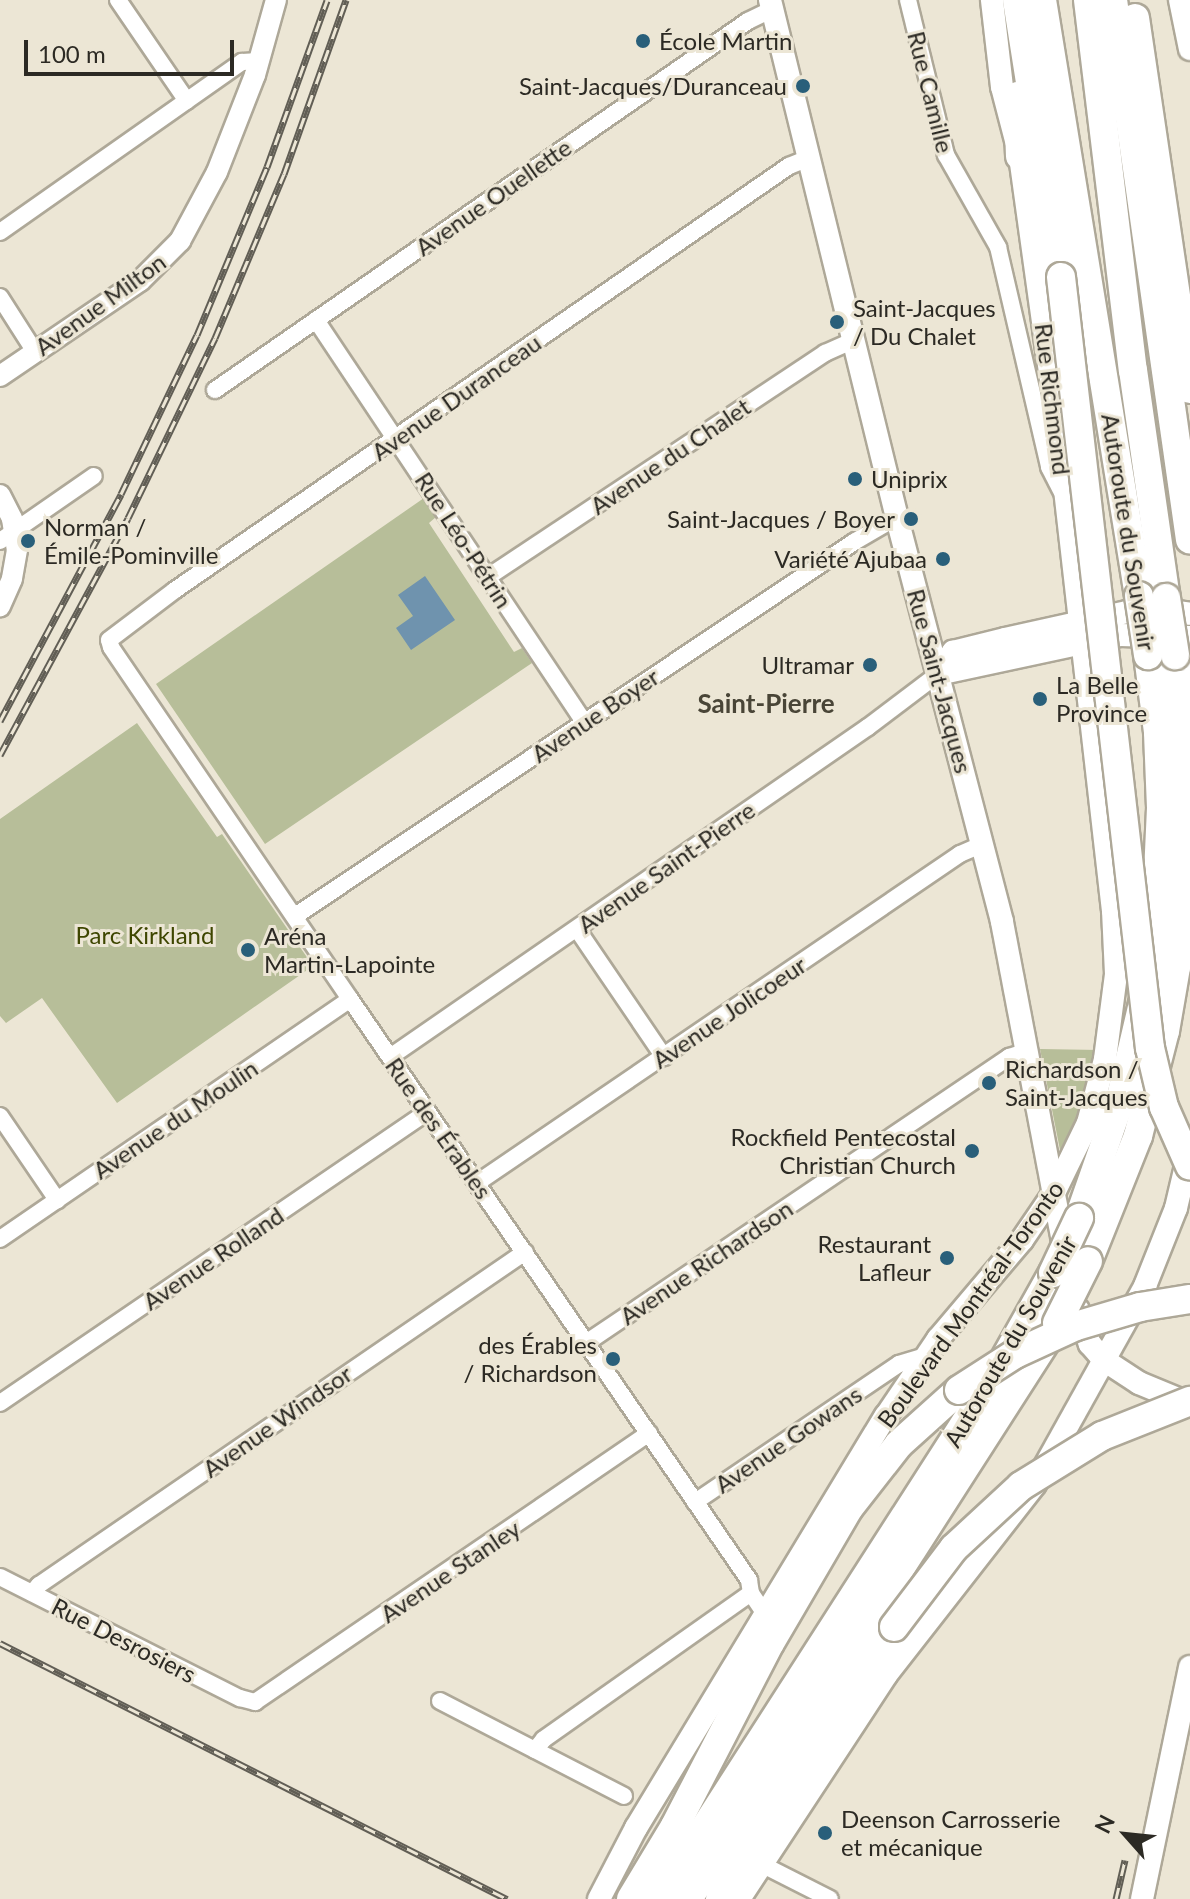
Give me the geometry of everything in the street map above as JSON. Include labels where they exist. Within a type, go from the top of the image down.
[{"type":"highway","points":[[1014,0],[1020,156]]},
{"type":"highway","points":[[1014,0],[1061,277],[1146,1025],[1158,1088],[1190,1166]]},
{"type":"highway","name":"Autoroute du Souvenir","points":[[688,1899],[1057,1323],[1115,1201],[1141,1124],[1165,1031],[1178,955],[1187,807],[1184,726],[1171,649],[1152,597],[1042,0]]},
{"type":"highway","name":"Autoroute du Souvenir","points":[[1088,0],[1133,370],[1152,597]]},
{"type":"highway","points":[[1113,0],[1190,540]]},
{"type":"highway","points":[[1132,0],[1190,389]]},
{"type":"highway","name":"Autoroute du Souvenir","points":[[659,1899],[994,1378],[1053,1273],[1079,1218],[1120,1101],[1147,986],[1157,896],[1161,808],[1158,732],[1171,649]]},
{"type":"highway","points":[[631,1899],[675,1826],[732,1712],[801,1589],[872,1476],[914,1429],[959,1390],[1015,1354],[1076,1326],[1140,1307],[1190,1299]]},
{"type":"highway","points":[[720,1899],[894,1627],[947,1555],[1021,1486],[1102,1436],[1190,1402]]},
{"type":"highway","points":[[611,1899],[732,1712]]},
{"type":"main road","name":"Rue Richmond","points":[[992,0],[1002,87],[1020,156],[1080,633]]},
{"type":"main road","points":[[1180,0],[1190,49]]},
{"type":"main road","name":"Rue Saint-Jacques","points":[[772,5],[897,517],[983,844],[1084,1329],[1090,1344],[1104,1360]]},
{"type":"main road","name":"Avenue Saint-Pierre","points":[[938,674],[1149,610],[1190,614]]},
{"type":"main road","name":"Avenue Saint-Pierre","points":[[1080,633],[1137,633],[1171,649]]},
{"type":"main road","name":"Boulevard Montréal-Toronto","points":[[599,1899],[619,1857],[925,1356],[1022,1240],[1054,1193],[1077,1150],[1100,1084],[1116,974],[1113,911],[1080,633]]},
{"type":"main road","points":[[739,1899],[904,1649],[1030,1492],[1104,1360],[1162,1247],[1190,1148]]},
{"type":"main road","points":[[1104,1360],[1139,1383],[1190,1402]]},
{"type":"main road","points":[[1142,1899],[1190,1667]]},
{"type":"street","points":[[118,0],[187,101]]},
{"type":"street","name":"Avenue Milton","points":[[0,376],[147,275],[180,241],[211,185],[259,61],[276,0]]},
{"type":"street","name":"Rue Camille","points":[[908,0],[944,149],[995,238],[1049,467],[1065,497]]},
{"type":"street","name":"Avenue Ouellette","points":[[215,390],[772,5]]},
{"type":"street","points":[[0,232],[242,62],[259,61]]},
{"type":"street","name":"Avenue Duranceau","points":[[109,643],[117,631],[789,166],[809,158]]},
{"type":"street","points":[[0,297],[35,352]]},
{"type":"street","name":"Rue Léo-Pétrin","points":[[316,320],[584,722]]},
{"type":"street","name":"Avenue du Chalet","points":[[488,577],[825,353],[854,340]]},
{"type":"street","points":[[7,536],[94,476]]},
{"type":"street","points":[[0,495],[14,571],[0,606]]},
{"type":"street","name":"Avenue Boyer","points":[[295,916],[863,535],[897,517]]},
{"type":"street","name":"Rue des Érables","points":[[109,643],[749,1580],[751,1593],[765,1614]]},
{"type":"street","name":"Avenue Saint-Pierre","points":[[390,1057],[896,708],[938,674]]},
{"type":"street","name":"Avenue Jolicoeur","points":[[477,1183],[960,854],[983,844]]},
{"type":"street","points":[[577,929],[664,1057]]},
{"type":"street","name":"Avenue du Moulin","points":[[0,1239],[350,999]]},
{"type":"street","name":"Avenue Richardson","points":[[586,1343],[1009,1057],[1027,1051]]},
{"type":"street","name":"Avenue Rolland","points":[[0,1403],[427,1112]]},
{"type":"street","points":[[0,1116],[57,1200]]},
{"type":"street","name":"Avenue Windsor","points":[[32,1593],[39,1585],[525,1252]]},
{"type":"street","name":"Avenue Gowans","points":[[695,1502],[899,1364],[925,1356]]},
{"type":"street","name":"Avenue Stanley","points":[[248,1702],[263,1699],[649,1433]]},
{"type":"street","name":"Rue Desrosiers","points":[[0,1577],[248,1702]]},
{"type":"street","points":[[535,1750],[544,1739],[751,1593]]},
{"type":"street","points":[[440,1701],[624,1796]]},
{"type":"street","points":[[761,1864],[830,1899]]},
{"type":"green space","points":[[424,498],[436,517],[429,523],[514,652],[522,648],[532,663],[265,844],[156,684]]},
{"type":"green space","name":"Parc Kirkland","points":[[137,723],[217,837],[222,834],[313,966],[117,1103],[42,998],[6,1023],[0,1016],[0,819]]},
{"type":"green space","points":[[1040,1049],[1099,1050],[1074,1135],[1061,1155]]},
{"type":"water","points":[[425,576],[455,620],[411,650],[396,628],[413,616],[398,595]]},
{"type":"railway","points":[[0,721],[121,494],[197,335],[267,167],[327,0]]},
{"type":"railway","points":[[0,755],[128,518],[215,338],[284,174],[346,0]]},
{"type":"railway","points":[[0,1643],[507,1899]]},
{"type":"railway","points":[[1116,1899],[1125,1860]]},
{"type":"place","name":"École Martin","points":[[643,41]]},
{"type":"place","name":"Saint-Jacques/Duranceau","points":[[803,86]]},
{"type":"place","name":"Saint-Jacques / Du Chalet","points":[[837,322]]},
{"type":"place","name":"Uniprix","points":[[855,479]]},
{"type":"place","name":"Saint-Jacques / Boyer","points":[[911,519]]},
{"type":"place","name":"Norman / Émile-Pominville","points":[[28,541]]},
{"type":"place","name":"Variété Ajubaa","points":[[943,559]]},
{"type":"place","name":"Ultramar","points":[[870,665]]},
{"type":"place","name":"La Belle Province","points":[[1040,699]]},
{"type":"place","name":"Aréna Martin-Lapointe","points":[[248,950]]},
{"type":"place","name":"Richardson / Saint-Jacques","points":[[989,1083]]},
{"type":"place","name":"Rockfield Pentecostal Christian Church","points":[[972,1151]]},
{"type":"place","name":"Restaurant Lafleur","points":[[947,1258]]},
{"type":"place","name":"des Érables / Richardson","points":[[613,1359]]},
{"type":"place","name":"Deenson Carrosserie et mécanique","points":[[825,1833]]},
{"type":"district","name":"Saint-Pierre","points":[[766,704]]}]
